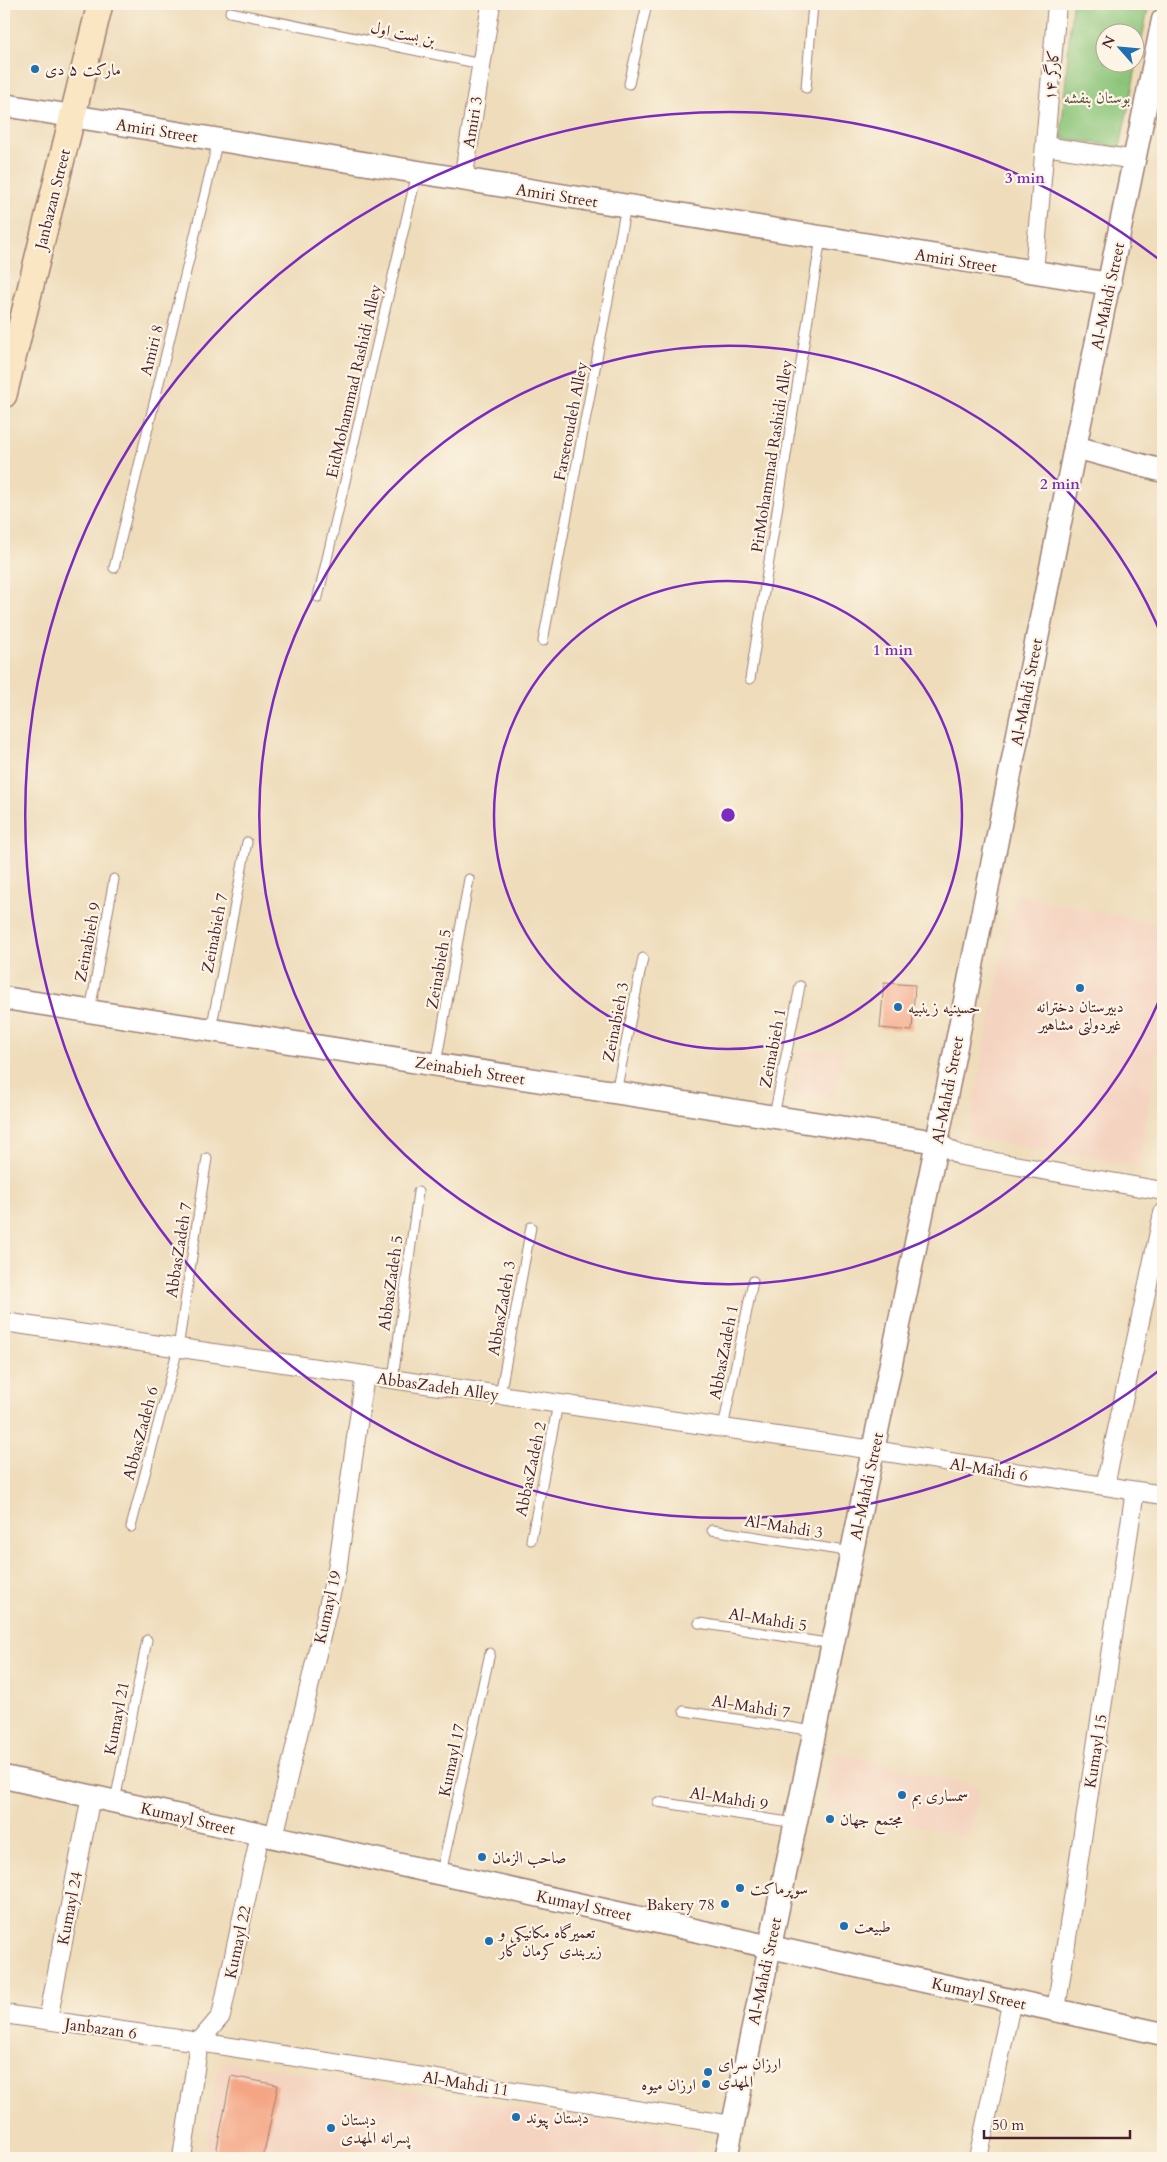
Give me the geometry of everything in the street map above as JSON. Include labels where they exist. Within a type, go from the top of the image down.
[{"type":"main road","name":"Janbazan Street","points":[[4,395],[100,4]]},
{"type":"street","name":"Amiri 3","points":[[463,180],[491,4]]},
{"type":"street","name":"کارگر ۱۴","points":[[1034,272],[1057,4]]},
{"type":"street","name":"Al-Mahdi Street","points":[[726,2158],[937,1142],[1075,448],[1163,20]]},
{"type":"street","name":"Amiri Street","points":[[4,105],[1110,284]]},
{"type":"street","points":[[1045,146],[1135,160]]},
{"type":"street","points":[[1075,448],[1163,471]]},
{"type":"street","name":"Zeinabieh Street","points":[[4,998],[937,1142]]},
{"type":"street","points":[[937,1142],[961,1156],[1163,1191]]},
{"type":"street","points":[[1105,1486],[1163,1213]]},
{"type":"street","name":"AbbasZadeh Alley","points":[[4,1322],[873,1450]]},
{"type":"street","name":"Kumayl 19","points":[[267,1835],[338,1564],[365,1375]]},
{"type":"street","name":"Al-Mahdi 6","points":[[873,1450],[1163,1496]]},
{"type":"street","name":"Kumayl 15","points":[[1056,2010],[1135,1491]]},
{"type":"street","name":"Kumayl Street","points":[[4,1777],[1163,2034]]},
{"type":"street","name":"Kumayl 24","points":[[48,2020],[91,1796]]},
{"type":"street","name":"Kumayl 22","points":[[199,2042],[221,2016],[267,1835]]},
{"type":"street","points":[[978,2158],[1012,2000]]},
{"type":"street","name":"Janbazan 6","points":[[4,2014],[199,2042]]},
{"type":"street","points":[[182,2158],[199,2042]]},
{"type":"street","name":"Al-Mahdi 11","points":[[199,2042],[732,2125]]},
{"type":"lane","points":[[628,84],[647,4]]},
{"type":"lane","points":[[806,88],[813,4]]},
{"type":"lane","name":"بن بست اول","points":[[230,12],[482,64]]},
{"type":"lane","name":"Amiri 8","points":[[114,568],[218,140]]},
{"type":"lane","name":"EidMohammad Rashidi Alley","points":[[318,597],[417,172]]},
{"type":"lane","name":"Farsetoudeh Alley","points":[[543,641],[626,206]]},
{"type":"lane","name":"PirMohammad Rashidi Alley","points":[[750,679],[821,238]]},
{"type":"lane","name":"Zeinabieh 7","points":[[211,1030],[247,842]]},
{"type":"lane","name":"Zeinabieh 9","points":[[90,1011],[114,879]]},
{"type":"lane","name":"Zeinabieh 5","points":[[436,1064],[470,879]]},
{"type":"lane","name":"Zeinabieh 3","points":[[616,1092],[643,958]]},
{"type":"lane","name":"Zeinabieh 1","points":[[774,1117],[800,986]]},
{"type":"lane","name":"AbbasZadeh 7","points":[[178,1348],[207,1158]]},
{"type":"lane","name":"AbbasZadeh 5","points":[[392,1379],[418,1192]]},
{"type":"lane","name":"AbbasZadeh 3","points":[[500,1395],[531,1227]]},
{"type":"lane","name":"AbbasZadeh 1","points":[[723,1428],[753,1281]]},
{"type":"lane","name":"AbbasZadeh 6","points":[[131,1527],[178,1348]]},
{"type":"lane","name":"AbbasZadeh 2","points":[[531,1540],[558,1404]]},
{"type":"lane","name":"Al-Mahdi 3","points":[[712,1530],[852,1552]]},
{"type":"lane","name":"Al-Mahdi 5","points":[[699,1623],[833,1644]]},
{"type":"lane","name":"Kumayl 21","points":[[115,1802],[146,1640]]},
{"type":"lane","name":"Kumayl 17","points":[[441,1874],[490,1653]]},
{"type":"lane","name":"Al-Mahdi 7","points":[[684,1711],[814,1731]]},
{"type":"lane","name":"Al-Mahdi 9","points":[[658,1802],[795,1823]]},
{"type":"shaded area","name":"دبیرستان دخترانه غیردولتی مشاهیر","points":[[1015,894],[1163,925],[1163,1050],[1156,1055],[1139,1166],[967,1137]]},
{"type":"shaded area","points":[[845,1048],[835,1099],[791,1093],[798,1054]]},
{"type":"shaded area","name":"سمساری بم","points":[[835,1752],[980,1788],[969,1838],[825,1802]]},
{"type":"shaded area","name":"دبستان پسرانه المهدی","points":[[226,2062],[693,2135],[698,2145],[696,2158],[204,2158],[216,2070]]},
{"type":"green space","name":"بوستان بنفشه","points":[[1072,4],[1149,4],[1144,29],[1144,22],[1094,22],[1094,72],[1135,72],[1120,147],[1061,138]]},
{"type":"building","name":"حسینیه زینبیه","points":[[884,983],[915,985],[912,1031],[880,1028]]},
{"type":"building","points":[[231,2076],[278,2085],[263,2158],[215,2158]]},
{"type":"place","name":"مارکت ۵ دی","points":[[35,69]]},
{"type":"place","name":"دبیرستان دخترانه غیردولتی مشاهیر","points":[[1080,988]]},
{"type":"place","name":"حسینیه زینبیه","points":[[898,1007]]},
{"type":"place","name":"سمساری بم","points":[[902,1795]]},
{"type":"place","name":"مجتمع جهان","points":[[830,1819]]},
{"type":"place","name":"صاحب الزمان","points":[[482,1857]]},
{"type":"place","name":"سوپرماکت","points":[[740,1888]]},
{"type":"place","name":"Bakery 78","points":[[725,1904]]},
{"type":"place","name":"طبیعت","points":[[844,1926]]},
{"type":"place","name":"تعمیرگاه مکانیکی و زیربندی کرمان کار","points":[[489,1941]]},
{"type":"place","name":"ارزان سرای المهدی","points":[[708,2072]]},
{"type":"place","name":"ارزان میوه","points":[[706,2084]]},
{"type":"place","name":"دبستان پیوند","points":[[516,2117]]},
{"type":"place","name":"دبستان پسرانه المهدی","points":[[331,2128]]}]
